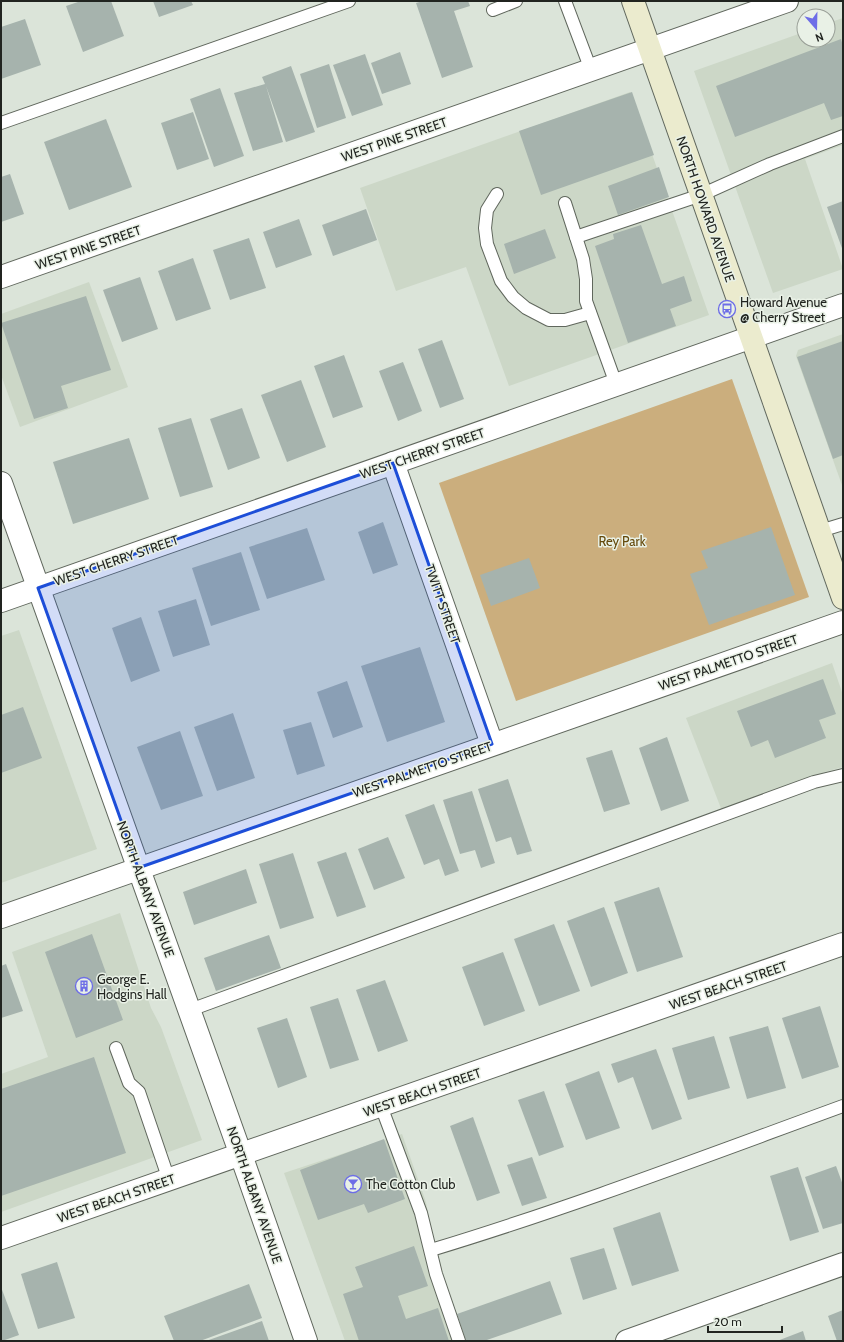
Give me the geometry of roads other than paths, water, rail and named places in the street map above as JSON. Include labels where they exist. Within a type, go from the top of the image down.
[{"type":"main road","name":"NORTH HOWARD AVENUE","points":[[633,1],[843,598]]},
{"type":"street","name":"WEST PINE STREET","points":[[1,277],[591,70],[774,3]]},
{"type":"street","name":"WEST CHERRY STREET","points":[[1,601],[843,305]]},
{"type":"street","name":"TWITT STREET","points":[[394,463],[492,744]]},
{"type":"street","name":"NORTH ALBANY AVENUE","points":[[2,488],[190,1010],[306,1341]]},
{"type":"street","name":"WEST PALMETTO STREET","points":[[1,917],[843,622]]},
{"type":"street","name":"WEST BEACH STREET","points":[[1,1238],[843,944]]},
{"type":"street","points":[[627,1341],[843,1264]]},
{"type":"lane","points":[[1,123],[349,1]]},
{"type":"lane","points":[[493,10],[516,1]]},
{"type":"lane","points":[[565,1],[591,70]]},
{"type":"lane","points":[[576,237],[701,195],[770,164],[843,136]]},
{"type":"lane","points":[[497,194],[487,210],[485,228],[487,244],[502,281],[513,297],[526,308],[549,320],[565,320],[590,313]]},
{"type":"lane","points":[[565,203],[583,259],[586,279],[586,301],[616,384]]},
{"type":"lane","points":[[820,531],[843,524]]},
{"type":"lane","points":[[190,1010],[807,785],[843,775]]},
{"type":"lane","points":[[116,1048],[129,1083],[139,1092],[169,1180]]},
{"type":"lane","points":[[381,1106],[421,1213],[436,1274],[459,1341]]},
{"type":"lane","points":[[430,1250],[499,1230],[843,1106]]},
{"type":"place","name":"Howard Avenue @ Cherry Street","points":[[727,309]]},
{"type":"place","name":"George E. Hodgins Hall","points":[[84,986]]},
{"type":"place","name":"The Cotton Club","points":[[353,1184]]},
{"type":"park label","name":"Rey Park","points":[[622,541]]}]
